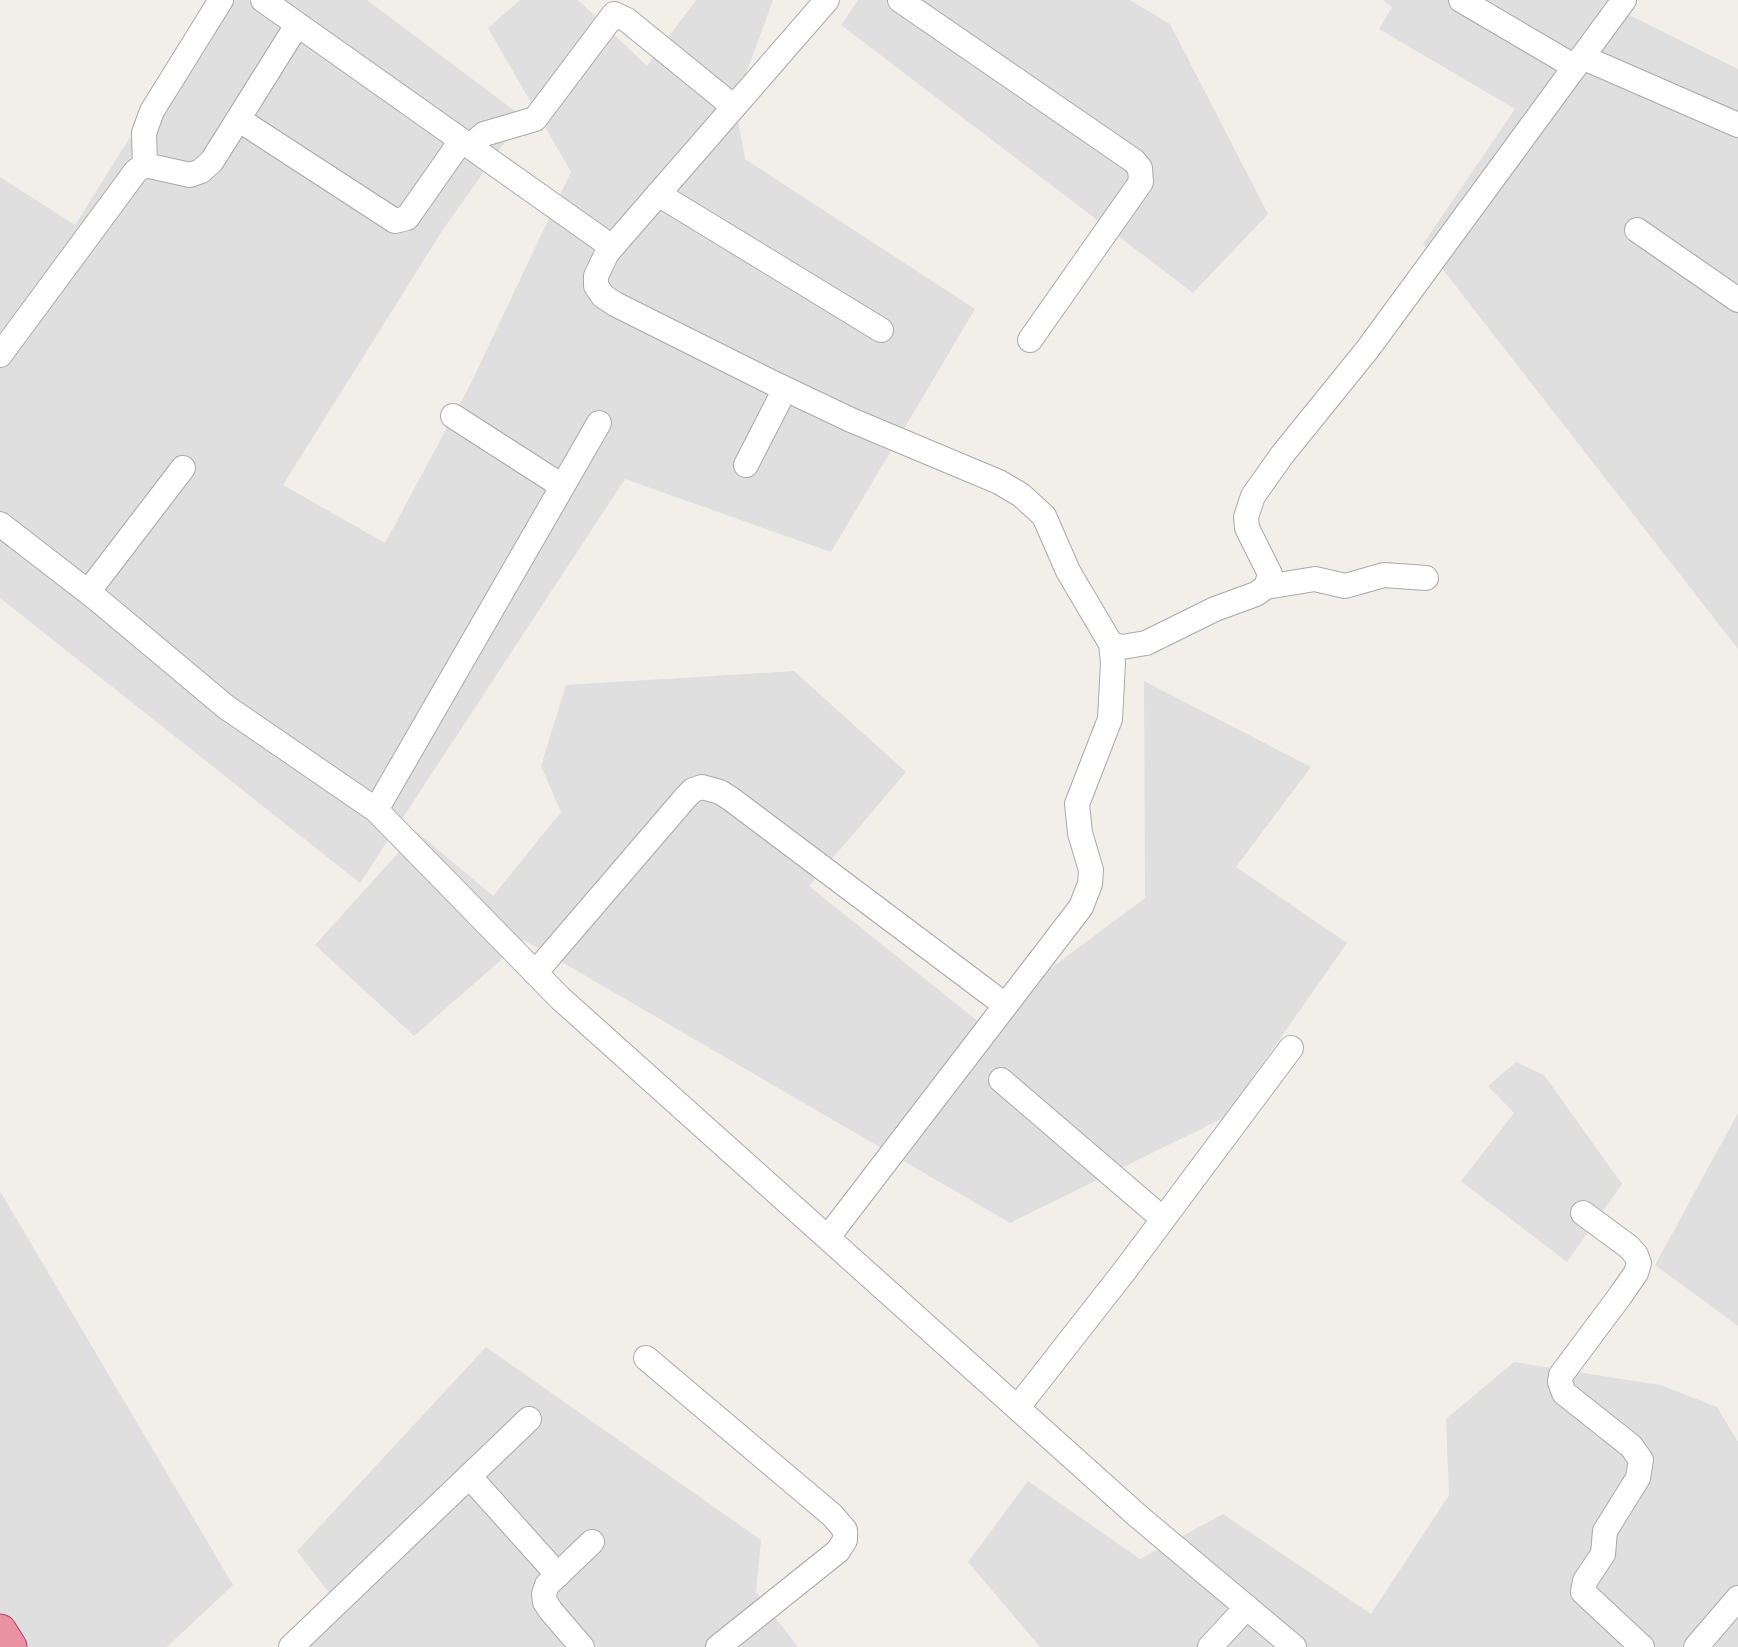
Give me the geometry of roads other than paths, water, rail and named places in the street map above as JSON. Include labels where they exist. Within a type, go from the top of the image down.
[{"type":"highway","points":[[0,1631],[10,1647]]},
{"type":"street","points":[[145,165],[144,133],[152,111],[221,0]]},
{"type":"street","points":[[263,0],[612,247]]},
{"type":"street","points":[[826,0],[612,247],[596,276],[596,286],[603,296],[785,389],[851,420],[999,482],[1029,501],[1044,516],[1077,588],[1111,644],[1113,663],[1110,719],[1077,804],[1080,833],[1089,858],[1090,884],[1081,907],[828,1237]]},
{"type":"street","points":[[1461,0],[1579,62],[1738,125]]},
{"type":"street","points":[[1266,587],[1270,574],[1247,528],[1246,517],[1253,496],[1282,455],[1367,350],[1623,0]]},
{"type":"street","points":[[910,3],[1125,154],[1140,168],[1141,182],[1030,340]]},
{"type":"street","points":[[238,119],[395,221],[407,218],[465,143],[484,134],[526,124],[542,112],[608,18],[614,14],[627,20],[734,107]]},
{"type":"street","points":[[0,355],[136,171],[145,165],[190,175],[201,171],[212,161],[297,25]]},
{"type":"street","points":[[658,194],[881,330]]},
{"type":"street","points":[[1637,230],[1738,300]]},
{"type":"street","points":[[746,465],[785,389]]},
{"type":"street","points":[[453,416],[562,486]]},
{"type":"street","points":[[376,810],[599,423]]},
{"type":"street","points":[[88,592],[183,468]]},
{"type":"street","points":[[0,524],[88,592],[226,707],[376,810],[568,1006],[1139,1517],[1294,1647]]},
{"type":"street","points":[[1111,644],[1131,647],[1146,643],[1215,609],[1256,594],[1266,587],[1315,579],[1344,586],[1384,575],[1426,578]]},
{"type":"street","points":[[535,973],[686,797],[693,790],[702,787],[720,792],[731,799],[1005,1005]]},
{"type":"street","points":[[1018,1407],[1163,1219],[1290,1048]]},
{"type":"street","points":[[1001,1080],[1163,1219]]},
{"type":"street","points":[[1583,1213],[1629,1247],[1639,1263],[1636,1273],[1620,1296],[1561,1375],[1560,1382],[1564,1393],[1631,1446],[1641,1460],[1638,1478],[1605,1531],[1602,1554],[1585,1581],[1583,1592],[1642,1647]]},
{"type":"street","points":[[646,1358],[832,1515],[845,1530],[845,1540],[838,1551],[718,1647]]},
{"type":"street","points":[[291,1647],[528,1419]]},
{"type":"street","points":[[469,1476],[558,1575]]},
{"type":"street","points":[[582,1647],[545,1602],[547,1585],[592,1542]]},
{"type":"street","points":[[1696,1647],[1738,1598]]},
{"type":"street","points":[[1210,1647],[1247,1607]]}]
